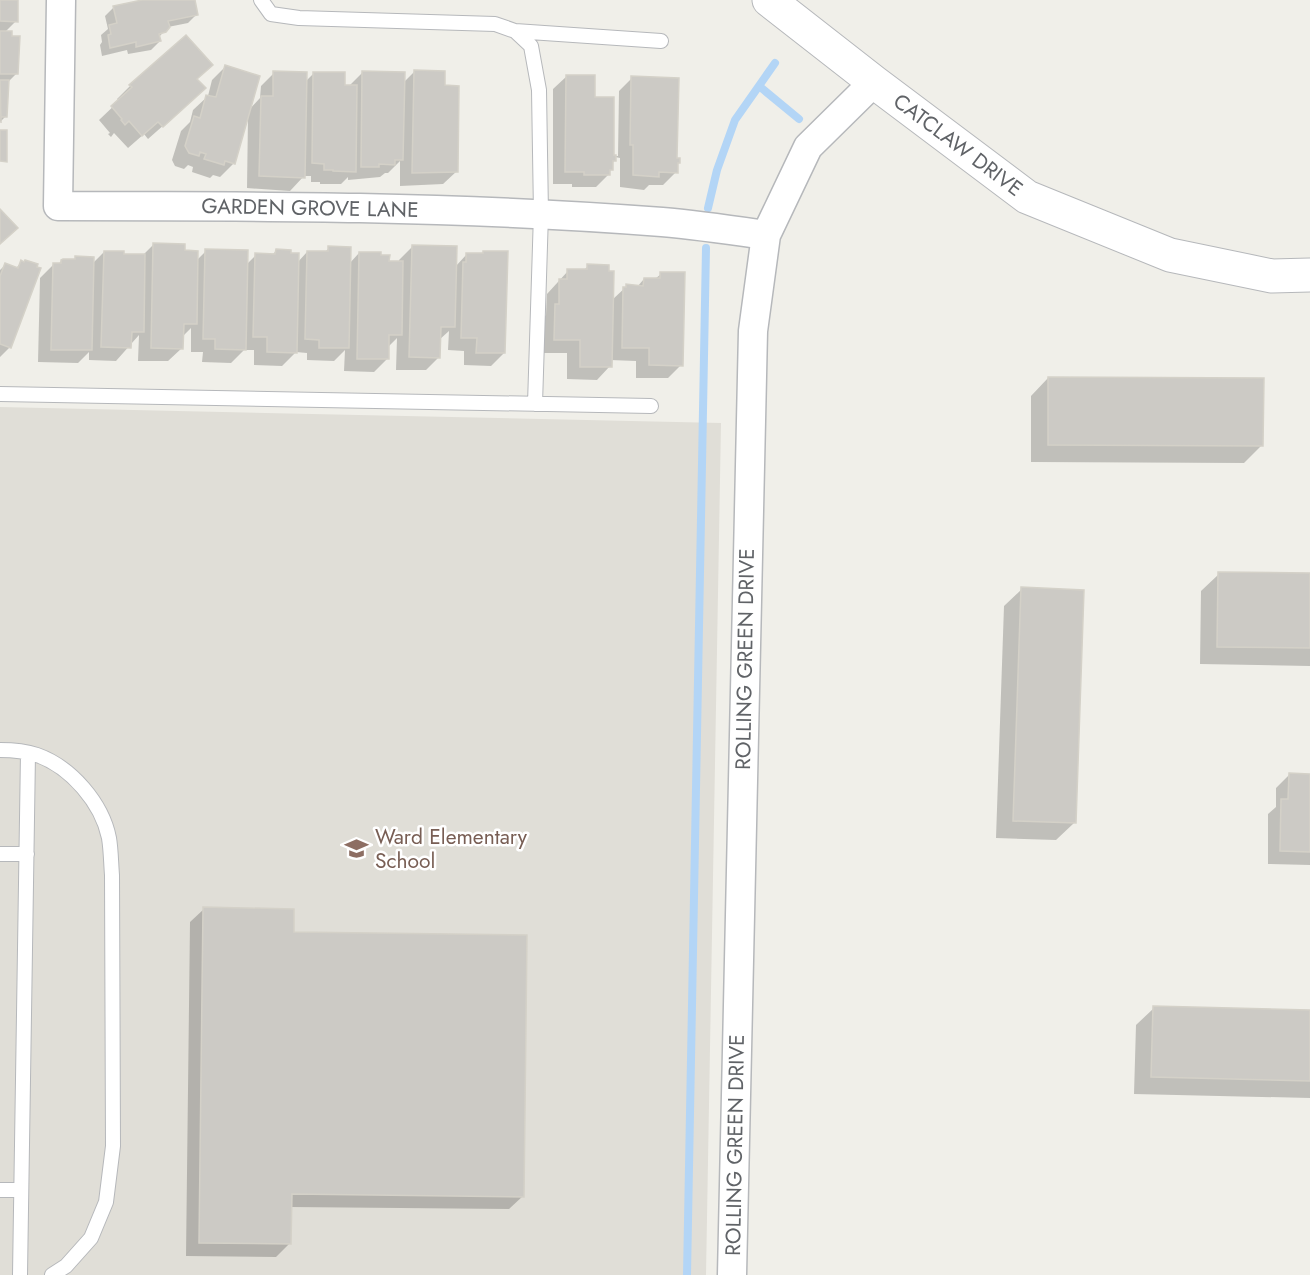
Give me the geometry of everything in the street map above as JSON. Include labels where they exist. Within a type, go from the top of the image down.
[{"type":"street","name":"GARDEN GROVE LANE","points":[[61,0],[58,206],[247,206],[541,214],[664,222],[766,235]]},
{"type":"street","name":"CATCLAW DRIVE","points":[[770,0],[874,82],[1027,197],[1170,255],[1272,276],[1310,275]]},
{"type":"street","name":"ROLLING GREEN DRIVE","points":[[732,1275],[753,331],[766,235],[808,147],[874,82]]},
{"type":"lane","points":[[261,0],[271,14],[299,18],[495,24],[515,31],[662,41]]},
{"type":"lane","points":[[515,31],[531,46],[539,90],[541,214],[535,404]]},
{"type":"lane","points":[[0,394],[651,406]]},
{"type":"lane","points":[[0,750],[39,756],[64,770],[87,792],[99,812],[109,837],[112,875],[113,1146],[106,1202],[91,1238],[66,1266],[54,1275]]},
{"type":"lane","points":[[20,1275],[28,753]]},
{"type":"lane","points":[[0,854],[27,854]]},
{"type":"lane","points":[[0,1190],[21,1190]]},
{"type":"shaded area","name":"Ward Elementary School","points":[[0,407],[721,423],[706,1275],[0,1275]]},
{"type":"building","points":[[0,0],[18,0],[18,22],[0,21]]},
{"type":"building","points":[[142,0],[195,0],[198,15],[168,21],[170,27],[166,32],[159,34],[161,41],[136,47],[136,42],[110,48],[109,25],[117,23],[113,6]]},
{"type":"building","points":[[0,31],[12,31],[12,36],[20,36],[18,74],[0,74]]},
{"type":"building","points":[[186,35],[213,65],[197,79],[206,88],[163,127],[158,122],[142,136],[129,121],[125,125],[111,106],[132,87],[129,85]]},
{"type":"building","points":[[225,65],[260,76],[235,164],[225,161],[224,165],[204,159],[206,154],[200,152],[199,156],[189,153],[185,146],[194,116],[200,118],[206,95],[216,97]]},
{"type":"building","points":[[414,70],[445,71],[445,85],[459,86],[458,172],[412,173]]},
{"type":"building","points":[[273,71],[307,72],[305,178],[259,176],[261,96],[273,96]]},
{"type":"building","points":[[362,71],[405,72],[403,160],[395,160],[395,165],[379,164],[379,167],[361,167]]},
{"type":"building","points":[[313,72],[345,72],[345,85],[357,85],[356,172],[324,170],[324,164],[312,163]]},
{"type":"building","points":[[566,75],[595,75],[595,97],[614,97],[614,155],[616,155],[616,161],[613,161],[613,170],[610,170],[610,175],[565,172]]},
{"type":"building","points":[[631,76],[679,78],[677,158],[680,158],[680,163],[678,163],[678,173],[659,172],[659,177],[633,175],[633,145],[630,145]]},
{"type":"building","points":[[0,80],[9,80],[7,117],[1,117],[1,123]]},
{"type":"building","points":[[0,130],[7,130],[7,162],[0,161]]},
{"type":"building","points":[[0,209],[18,228],[0,244]]},
{"type":"building","points":[[153,243],[185,244],[185,250],[198,251],[197,324],[184,324],[183,349],[151,348]]},
{"type":"building","points":[[412,245],[457,246],[455,327],[441,327],[440,358],[409,357]]},
{"type":"building","points":[[328,246],[351,247],[349,348],[319,348],[319,340],[305,339],[307,251],[328,251]]},
{"type":"building","points":[[205,249],[248,250],[246,350],[215,349],[215,339],[203,339]]},
{"type":"building","points":[[276,249],[299,253],[297,353],[267,352],[267,337],[253,337],[255,253],[275,254]]},
{"type":"building","points":[[104,251],[145,254],[144,332],[132,332],[131,348],[101,347]]},
{"type":"building","points":[[483,251],[508,251],[505,353],[476,353],[477,338],[461,338],[463,262],[466,262],[466,253],[483,253]]},
{"type":"building","points":[[359,252],[381,252],[381,255],[390,255],[389,261],[403,261],[402,335],[389,335],[389,359],[357,359]]},
{"type":"building","points":[[75,256],[94,257],[92,350],[51,350],[53,263],[61,263],[63,259],[75,259]]},
{"type":"building","points":[[21,260],[38,264],[37,267],[41,268],[11,348],[0,344],[0,276],[5,263],[18,268]]},
{"type":"building","points":[[587,264],[609,265],[609,271],[614,271],[612,367],[580,367],[580,340],[554,340],[555,304],[559,304],[559,279],[567,279],[567,269],[587,269]]},
{"type":"building","points":[[660,272],[685,272],[683,366],[649,365],[649,348],[622,348],[623,287],[626,287],[626,284],[643,286],[644,278],[660,278]]},
{"type":"building","points":[[1048,377],[1264,378],[1263,446],[1048,445]]},
{"type":"building","points":[[1218,572],[1310,573],[1310,648],[1217,647]]},
{"type":"building","points":[[1021,587],[1084,590],[1076,823],[1013,821]]},
{"type":"building","points":[[1289,773],[1310,774],[1310,852],[1280,851],[1281,799],[1288,799]]},
{"type":"building","points":[[203,907],[294,909],[294,932],[527,935],[524,1197],[292,1194],[291,1244],[199,1243]]},
{"type":"building","points":[[1153,1006],[1310,1010],[1310,1081],[1151,1077]]},
{"type":"waterway","points":[[708,208],[717,170],[735,120],[775,63]]},
{"type":"waterway","points":[[759,86],[799,119]]},
{"type":"waterway","points":[[687,1275],[706,248]]},
{"type":"place","name":"Ward Elementary School","points":[[357,849]]}]
